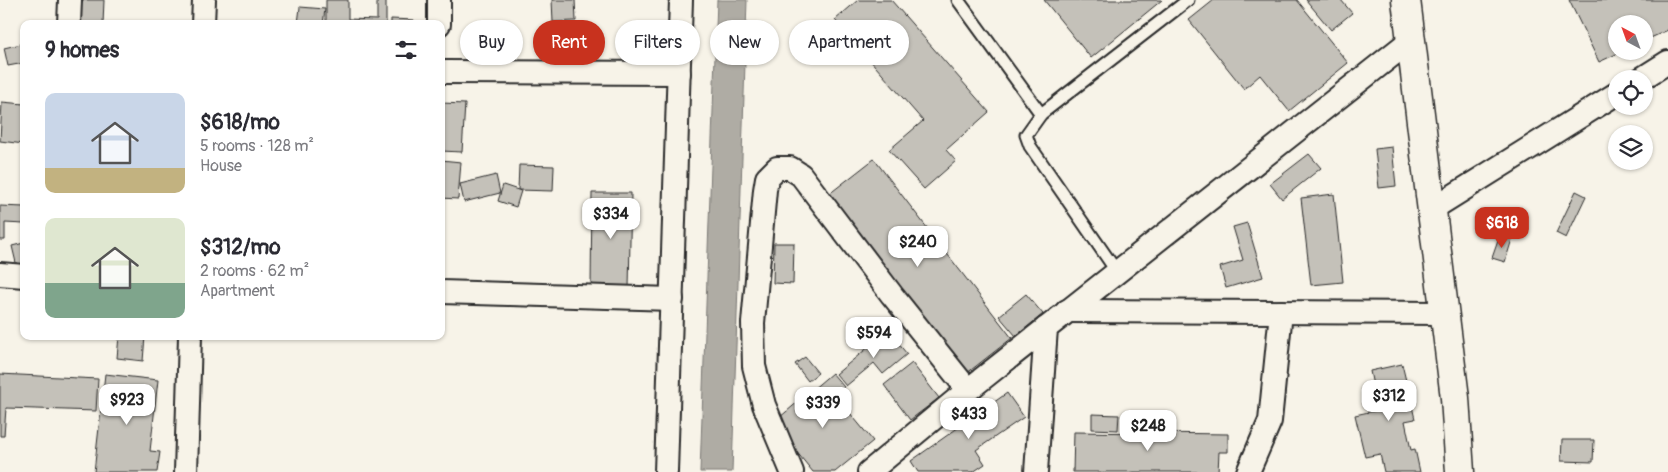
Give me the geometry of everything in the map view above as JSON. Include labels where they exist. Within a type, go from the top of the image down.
[{"type":"street","points":[[69,20],[70,0]]},
{"type":"street","points":[[203,20],[204,0]]},
{"type":"street","points":[[439,0],[439,20]]},
{"type":"street","points":[[666,472],[681,0]]},
{"type":"street","points":[[1406,0],[1456,398],[1460,472]]},
{"type":"street","points":[[868,472],[968,390],[1411,40]]},
{"type":"street","points":[[1653,71],[1668,62]]},
{"type":"street","points":[[445,72],[680,73]]},
{"type":"street","points":[[1432,208],[1608,99]]},
{"type":"street","points":[[792,472],[764,405],[754,366],[753,323],[765,190],[767,178],[777,168],[790,168],[801,175],[892,295],[968,390]]},
{"type":"street","points":[[0,274],[20,276]]},
{"type":"street","points":[[445,292],[672,299]]},
{"type":"street","points":[[1068,311],[1445,313]]},
{"type":"street","points":[[1248,472],[1270,421],[1281,312]]},
{"type":"street","points":[[1036,472],[1046,328]]},
{"type":"street","points":[[186,472],[190,340]]},
{"type":"lane","points":[[958,0],[1042,114]]},
{"type":"lane","points":[[1117,272],[1030,146],[1026,135],[1042,114],[1188,0]]},
{"type":"shaded area","points":[[717,0],[747,0],[746,20],[716,20]]},
{"type":"shaded area","points":[[715,65],[745,65],[732,472],[700,472]]},
{"type":"building","points":[[81,0],[104,0],[103,20],[80,20]]},
{"type":"building","points":[[326,0],[348,0],[348,19],[377,20],[326,20]]},
{"type":"building","points":[[377,0],[386,0],[386,20],[377,20]]},
{"type":"building","points":[[552,0],[575,0],[576,20],[553,20]]},
{"type":"building","points":[[858,0],[891,0],[908,20],[835,20]]},
{"type":"building","points":[[1044,0],[1162,0],[1091,58]]},
{"type":"building","points":[[1214,0],[1297,0],[1348,63],[1289,111],[1260,75],[1244,89],[1189,20]]},
{"type":"building","points":[[1306,0],[1341,0],[1352,13],[1331,30]]},
{"type":"building","points":[[1569,0],[1668,0],[1668,30],[1653,37],[1653,15],[1608,15],[1608,58],[1599,62]]},
{"type":"building","points":[[300,7],[325,9],[324,20],[298,20]]},
{"type":"building","points":[[909,21],[989,112],[946,150],[956,161],[924,189],[889,150],[923,121],[874,65],[909,65]]},
{"type":"building","points":[[20,44],[20,64],[8,66],[4,48]]},
{"type":"building","points":[[2,102],[20,104],[20,144],[0,141]]},
{"type":"building","points":[[445,103],[465,104],[462,152],[445,151]]},
{"type":"building","points":[[1392,147],[1396,186],[1379,188],[1375,149]]},
{"type":"building","points":[[1309,154],[1321,168],[1282,199],[1270,184]]},
{"type":"building","points":[[874,159],[1012,338],[962,377],[824,198]]},
{"type":"building","points":[[445,160],[461,162],[458,199],[445,198]]},
{"type":"building","points":[[519,165],[554,166],[553,191],[518,190]]},
{"type":"building","points":[[496,175],[500,193],[464,202],[460,184]]},
{"type":"building","points":[[503,185],[521,191],[516,207],[498,201]]},
{"type":"building","points":[[1576,191],[1586,196],[1566,238],[1556,233]]},
{"type":"building","points":[[592,193],[631,193],[629,288],[591,288]]},
{"type":"building","points":[[1334,194],[1343,282],[1311,285],[1301,198]]},
{"type":"building","points":[[0,206],[20,207],[20,224],[5,223],[5,240],[0,240]]},
{"type":"building","points":[[1247,223],[1263,277],[1226,288],[1220,267],[1243,260],[1233,227]]},
{"type":"building","points":[[1500,235],[1512,239],[1505,262],[1492,258]]},
{"type":"building","points":[[774,243],[794,243],[793,284],[773,283]]},
{"type":"building","points":[[20,244],[20,267],[17,267],[12,246]]},
{"type":"building","points":[[1026,294],[1043,314],[1016,336],[999,316]]},
{"type":"building","points":[[888,331],[907,354],[883,374],[874,363],[846,386],[836,374]]},
{"type":"building","points":[[119,340],[145,340],[143,361],[117,358]]},
{"type":"building","points":[[805,357],[818,373],[808,381],[795,364]]},
{"type":"building","points":[[912,363],[939,398],[910,420],[884,385]]},
{"type":"building","points":[[1402,364],[1415,419],[1405,421],[1411,450],[1415,449],[1420,472],[1384,472],[1380,454],[1365,457],[1355,415],[1378,410],[1370,371]]},
{"type":"building","points":[[832,373],[844,387],[835,395],[873,441],[835,472],[813,472],[773,423]]},
{"type":"building","points":[[0,374],[98,379],[96,411],[6,408],[4,436],[0,436]]},
{"type":"building","points":[[105,374],[158,380],[150,451],[160,452],[157,472],[94,472]]},
{"type":"building","points":[[1007,393],[1024,417],[976,450],[985,464],[973,472],[918,472],[911,461]]},
{"type":"building","points":[[1092,414],[1119,415],[1118,430],[1092,429]]},
{"type":"building","points":[[1074,432],[1228,434],[1228,452],[1219,452],[1218,472],[1073,472]]},
{"type":"building","points":[[1562,440],[1594,440],[1593,462],[1561,461]]}]
